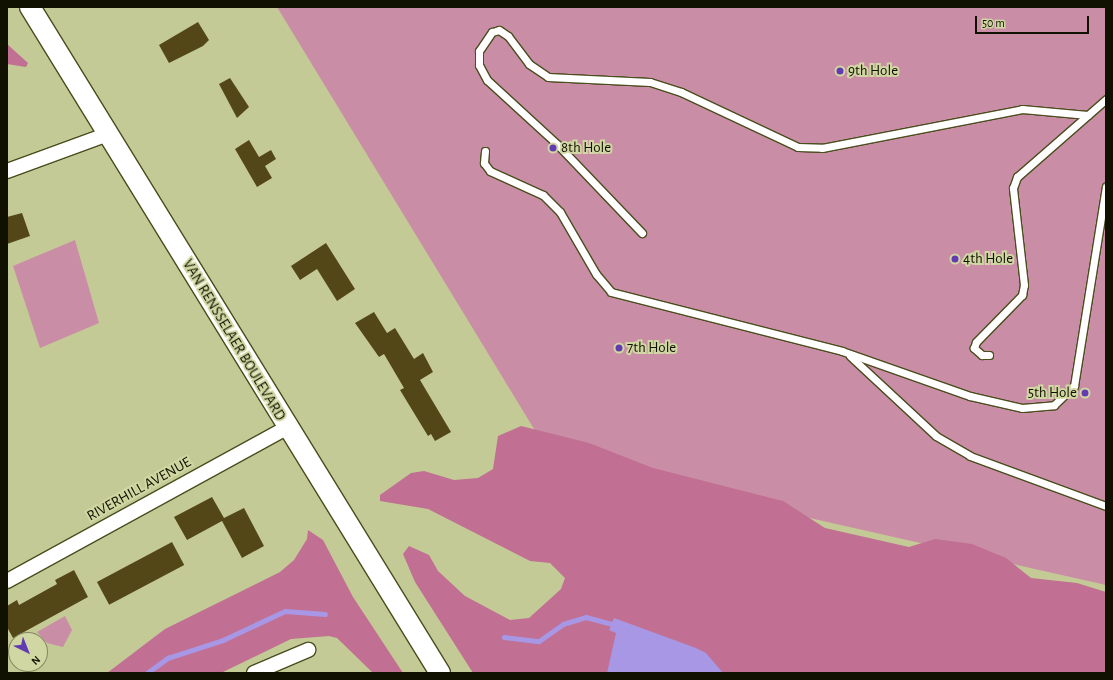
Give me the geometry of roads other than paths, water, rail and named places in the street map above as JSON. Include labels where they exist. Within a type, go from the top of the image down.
[{"type":"main road","name":"VAN RENSSELAER BOULEVARD","points":[[30,7],[440,673]]},
{"type":"street","points":[[7,171],[108,134]]},
{"type":"street","name":"RIVERHILL AVENUE","points":[[7,581],[288,427]]},
{"type":"street","points":[[254,673],[308,650]]},
{"type":"lane","points":[[642,233],[558,145],[487,80],[479,65],[480,51],[492,32],[499,30],[508,36],[529,64],[548,77],[650,82],[681,92],[798,146],[822,148],[1022,109],[1088,115]]},
{"type":"lane","points":[[989,355],[982,355],[974,348],[976,342],[1022,295],[1024,285],[1013,188],[1017,177],[1106,99]]},
{"type":"lane","points":[[485,151],[484,163],[490,171],[543,195],[560,212],[596,274],[611,292],[848,354],[970,396],[1022,408],[1054,405],[1062,400],[1074,386],[1079,370],[1106,187]]},
{"type":"lane","points":[[848,354],[936,436],[970,456],[1106,506]]},
{"type":"waterway","points":[[147,673],[168,658],[223,640],[285,611],[325,614]]},
{"type":"waterway","points":[[504,637],[539,641],[563,624],[586,617],[612,624]]},
{"type":"place","name":"9th Hole","points":[[840,71]]},
{"type":"place","name":"8th Hole","points":[[553,148]]},
{"type":"place","name":"4th Hole","points":[[955,259]]},
{"type":"place","name":"7th Hole","points":[[619,348]]},
{"type":"place","name":"5th Hole","points":[[1085,393]]}]
